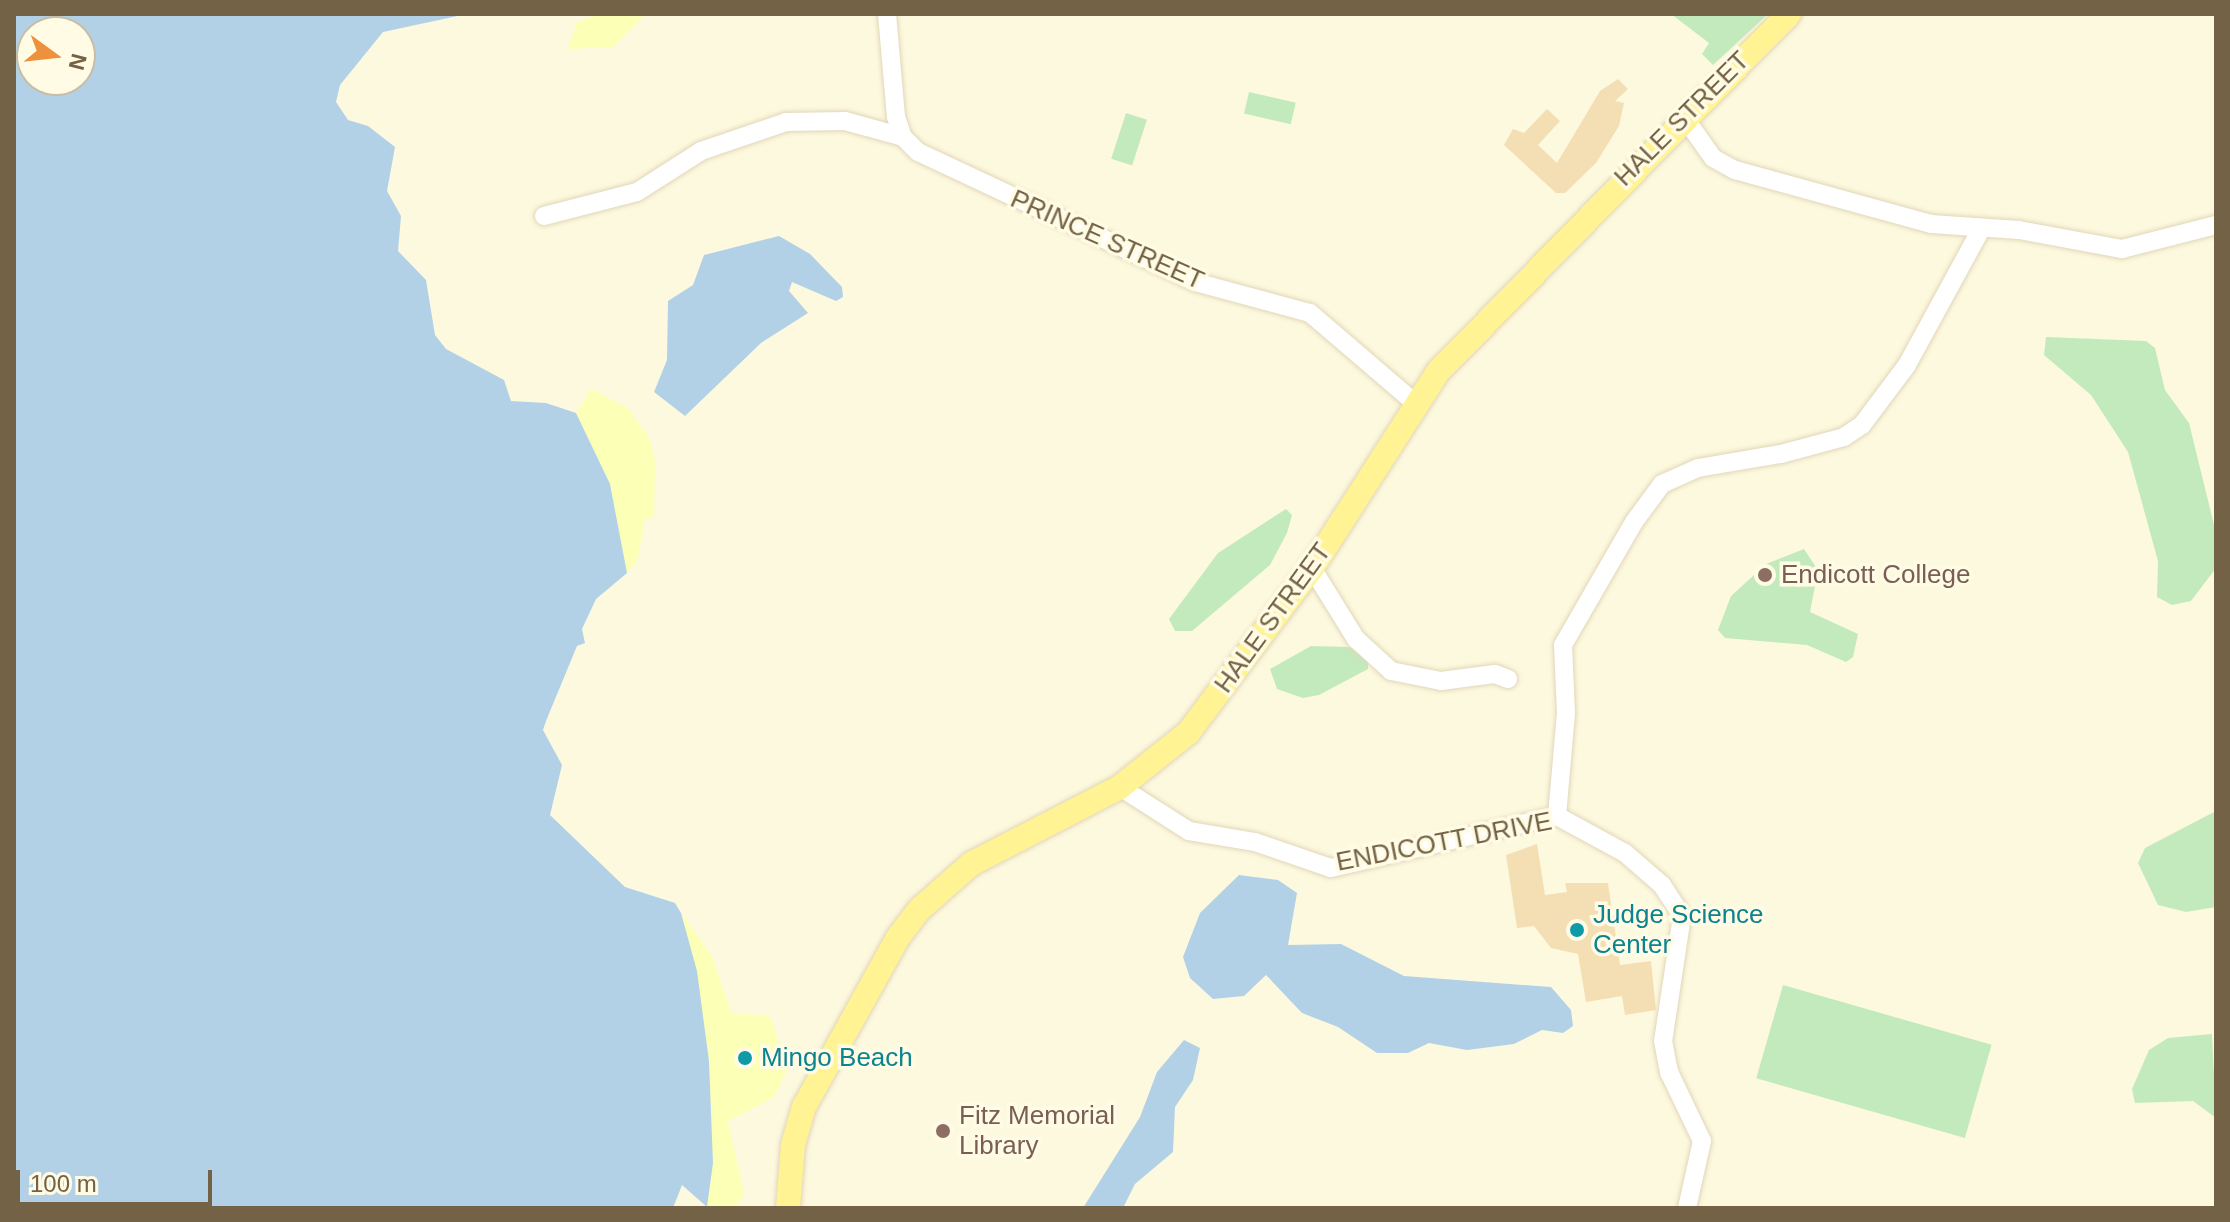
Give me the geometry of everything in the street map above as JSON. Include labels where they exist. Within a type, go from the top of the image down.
[{"type":"main road","name":"HALE STREET","points":[[788,1208],[793,1145],[804,1107],[897,939],[920,909],[989,853],[1120,787],[1188,733],[1312,568],[1414,402],[1684,117],[1789,14]]},
{"type":"street","points":[[544,216],[637,192],[701,151],[786,122],[845,121],[903,137],[887,14]]},
{"type":"street","points":[[1684,117],[1713,158],[1735,170],[1931,224],[1980,231],[2019,230],[2122,249],[2216,225]]},
{"type":"street","name":"PRINCE STREET","points":[[903,137],[943,167],[1175,274],[1310,313],[1414,402]]},
{"type":"street","points":[[1557,816],[1566,713],[1563,645],[1634,522],[1662,484],[1698,468],[1781,454],[1844,437],[1862,425],[1907,365],[1980,231]]},
{"type":"street","points":[[1312,568],[1356,639],[1391,671],[1441,681],[1495,674],[1508,679]]},
{"type":"street","name":"ENDICOTT DRIVE","points":[[1120,787],[1189,831],[1255,842],[1331,868],[1557,816],[1625,853],[1662,885],[1682,916],[1685,931],[1663,1041],[1669,1072],[1702,1141],[1687,1208]]},
{"type":"shaded area","points":[[1671,14],[1768,14],[1713,65],[1702,54],[1709,43]]},
{"type":"shaded area","points":[[1249,92],[1296,103],[1291,124],[1244,113]]},
{"type":"shaded area","points":[[1126,113],[1147,120],[1132,165],[1111,159]]},
{"type":"shaded area","points":[[2046,337],[2146,341],[2155,348],[2165,390],[2189,423],[2216,533],[2216,568],[2191,601],[2172,605],[2157,597],[2158,561],[2128,452],[2091,395],[2044,355]]},
{"type":"shaded area","points":[[1286,509],[1292,515],[1287,533],[1270,565],[1192,631],[1175,631],[1169,619],[1218,553]]},
{"type":"shaded area","points":[[1804,549],[1818,570],[1810,612],[1858,634],[1853,657],[1846,662],[1807,645],[1725,638],[1718,630],[1731,596],[1766,564]]},
{"type":"shaded area","points":[[1311,646],[1349,647],[1368,660],[1368,669],[1319,695],[1303,698],[1277,689],[1270,669]]},
{"type":"shaded area","points":[[2216,811],[2216,907],[2186,912],[2158,905],[2138,863],[2145,848]]},
{"type":"shaded area","points":[[1783,985],[1992,1045],[1965,1138],[1756,1078]]},
{"type":"shaded area","points":[[2212,1034],[2216,1118],[2193,1101],[2135,1103],[2132,1089],[2149,1050],[2168,1038]]},
{"type":"sand","points":[[600,14],[645,14],[613,47],[568,49],[577,22]]},
{"type":"sand","points":[[591,389],[628,408],[650,439],[655,461],[654,518],[645,518],[638,559],[627,573],[610,484],[576,413]]},
{"type":"sand","name":"Mingo Beach","points":[[681,913],[711,954],[732,1014],[768,1015],[787,1070],[774,1097],[728,1121],[744,1193],[736,1208],[707,1207],[712,1110]]},
{"type":"water","points":[[14,14],[467,14],[383,32],[340,85],[336,102],[348,120],[368,126],[395,147],[387,191],[401,216],[398,251],[426,280],[435,335],[446,349],[504,380],[511,401],[546,403],[576,413],[610,484],[627,573],[596,599],[582,629],[585,643],[577,646],[543,730],[562,765],[550,815],[625,887],[675,903],[681,913],[697,971],[709,1061],[713,1163],[707,1207],[682,1185],[673,1208],[14,1208]]},
{"type":"water","points":[[779,236],[810,254],[842,287],[843,297],[836,301],[792,282],[789,291],[808,313],[761,343],[685,416],[654,392],[667,360],[668,301],[693,285],[704,255]]},
{"type":"water","points":[[1239,875],[1278,880],[1297,893],[1288,945],[1341,944],[1404,976],[1551,987],[1571,1010],[1573,1026],[1563,1033],[1542,1030],[1514,1044],[1467,1050],[1429,1043],[1408,1053],[1377,1053],[1338,1027],[1302,1013],[1266,975],[1244,996],[1213,999],[1190,978],[1183,957],[1200,913]]},
{"type":"water","points":[[1184,1040],[1200,1048],[1193,1080],[1175,1107],[1173,1152],[1135,1184],[1123,1208],[1083,1208],[1140,1117],[1157,1072]]},
{"type":"building","points":[[1618,79],[1628,89],[1615,101],[1624,103],[1619,126],[1596,163],[1565,193],[1556,193],[1504,145],[1513,129],[1524,133],[1547,109],[1560,121],[1538,145],[1557,163],[1600,91]]},
{"type":"building","name":"Judge Science Center","points":[[1537,844],[1545,895],[1567,892],[1565,883],[1608,883],[1620,965],[1651,961],[1656,1010],[1625,1015],[1622,996],[1586,1002],[1578,954],[1551,948],[1534,926],[1517,928],[1506,855]]},
{"type":"place","name":"Endicott College","points":[[1765,575]]},
{"type":"place","name":"Judge Science Center","points":[[1577,930]]},
{"type":"place","name":"Mingo Beach","points":[[745,1058]]},
{"type":"place","name":"Fitz Memorial Library","points":[[943,1131]]}]
